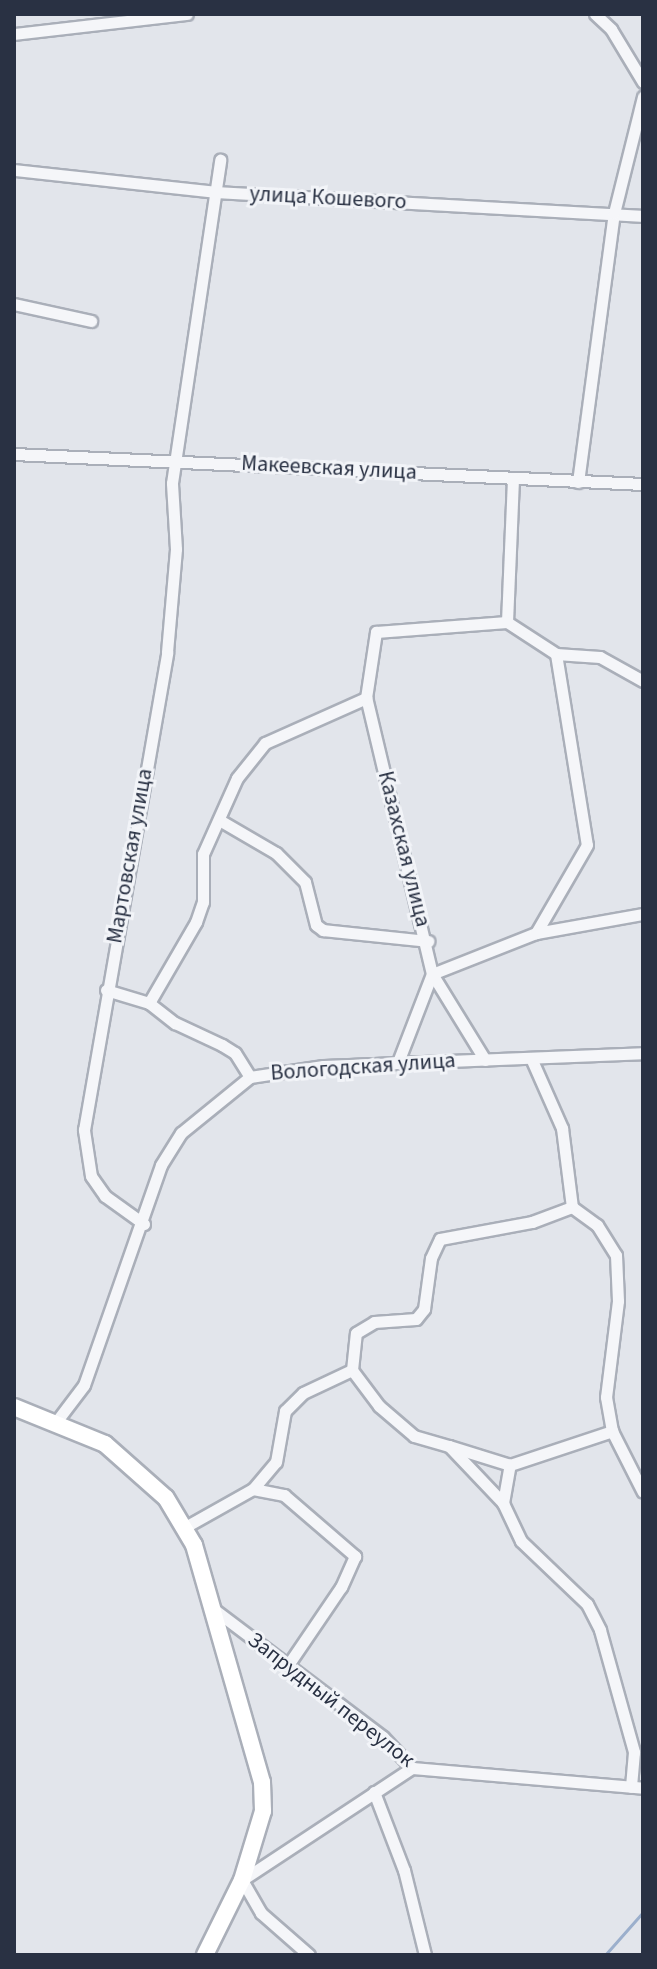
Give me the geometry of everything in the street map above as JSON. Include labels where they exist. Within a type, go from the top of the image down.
[{"type":"main road","points":[[14,1407],[56,1422],[117,1453],[166,1498],[187,1526],[216,1611],[262,1782],[263,1811],[242,1880],[205,1955]]},
{"type":"street","points":[[14,34],[187,14]]},
{"type":"street","points":[[595,14],[611,29],[643,82]]},
{"type":"street","points":[[578,482],[579,441],[614,213],[643,97]]},
{"type":"street","name":"Мартовская улица","points":[[144,1224],[105,1196],[86,1160],[84,1130],[167,652],[176,462],[220,160]]},
{"type":"street","name":"улица Кошевого","points":[[14,170],[216,192],[643,216]]},
{"type":"street","points":[[14,304],[91,321]]},
{"type":"street","name":"Макеевская улица","points":[[14,454],[643,484]]},
{"type":"street","points":[[513,478],[507,622],[556,654],[600,657],[643,681]]},
{"type":"street","name":"Казахская улица","points":[[398,1062],[432,974],[428,941],[366,698],[376,632],[507,622]]},
{"type":"street","points":[[536,933],[587,845],[556,654]]},
{"type":"street","points":[[149,1003],[196,922],[203,902],[203,854],[221,821],[237,778],[265,743],[366,698]]},
{"type":"street","points":[[221,821],[276,853],[305,882],[316,925],[323,930],[428,941]]},
{"type":"street","points":[[485,1060],[432,974],[536,933],[643,914]]},
{"type":"street","points":[[106,990],[149,1003],[175,1023],[235,1053],[250,1077]]},
{"type":"street","name":"Вологодская улица","points":[[56,1422],[84,1385],[144,1224],[161,1165],[181,1133],[250,1077],[398,1062],[643,1053]]},
{"type":"street","points":[[531,1058],[562,1128],[572,1207],[597,1225],[616,1255],[618,1301],[606,1397],[612,1431],[643,1492]]},
{"type":"street","points":[[572,1207],[532,1222],[440,1239],[431,1258],[424,1309],[416,1319],[374,1322],[356,1333],[352,1370],[379,1406],[414,1436],[510,1465],[612,1431]]},
{"type":"street","points":[[187,1526],[253,1489],[276,1462],[285,1411],[303,1393],[352,1370]]},
{"type":"street","points":[[449,1446],[503,1503],[521,1541],[587,1604],[600,1630],[634,1752],[637,1788]]},
{"type":"street","points":[[503,1503],[510,1465]]},
{"type":"street","points":[[253,1489],[284,1495],[355,1556],[341,1587],[288,1665]]},
{"type":"street","name":"Запрудный переулок","points":[[216,1611],[383,1737],[412,1768],[637,1788]]},
{"type":"street","points":[[309,1955],[261,1913],[242,1880],[412,1768]]},
{"type":"street","points":[[374,1792],[404,1870],[425,1955]]},
{"type":"waterway","points":[[605,1955],[643,1912]]}]
